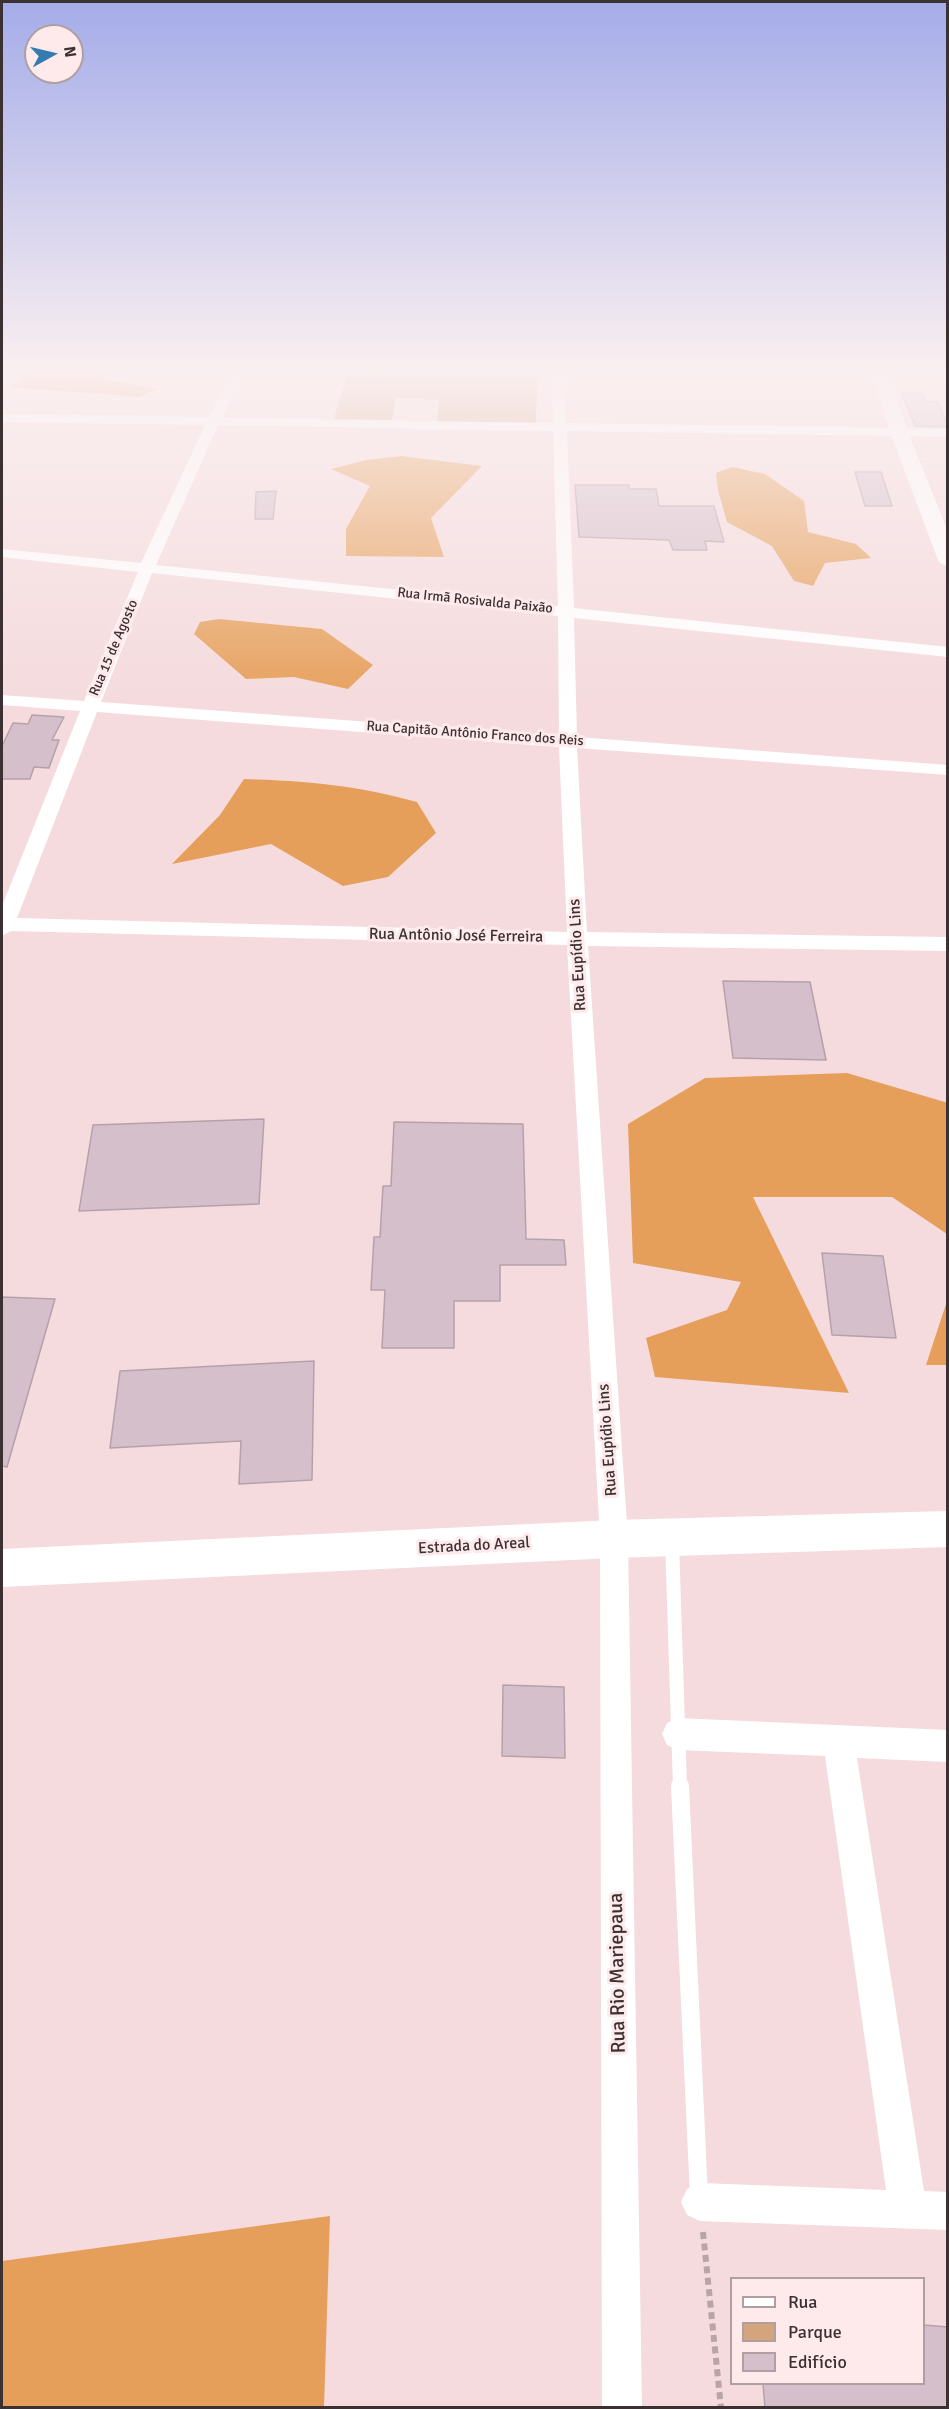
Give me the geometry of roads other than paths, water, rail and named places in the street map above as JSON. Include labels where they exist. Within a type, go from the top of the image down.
[{"type":"street","name":"Rua 15 de Agosto","points":[[2,926],[90,706],[185,483]]},
{"type":"street","name":"Rua Eupídio Lins","points":[[562,483],[568,740],[577,939],[614,1539]]},
{"type":"street","points":[[919,483],[948,560]]},
{"type":"street","name":"Rua Irmã Rosivalda Paixão","points":[[2,553],[566,610],[948,652]]},
{"type":"street","name":"Rua Capitão Antônio Franco dos Reis","points":[[2,700],[568,740],[948,770]]},
{"type":"street","name":"Rua Antônio José Ferreira","points":[[2,926],[577,939],[948,944]]},
{"type":"street","name":"Estrada do Areal","points":[[2,1568],[614,1539],[948,1529]]},
{"type":"street","name":"Rua Rio Mariepaua","points":[[614,1539],[622,2408]]},
{"type":"street","points":[[678,1734],[839,1743],[948,1746]]},
{"type":"street","points":[[839,1743],[908,2210]]},
{"type":"street","points":[[700,2202],[948,2211]]},
{"type":"lane","points":[[672,1537],[678,1734],[700,2202]]}]
